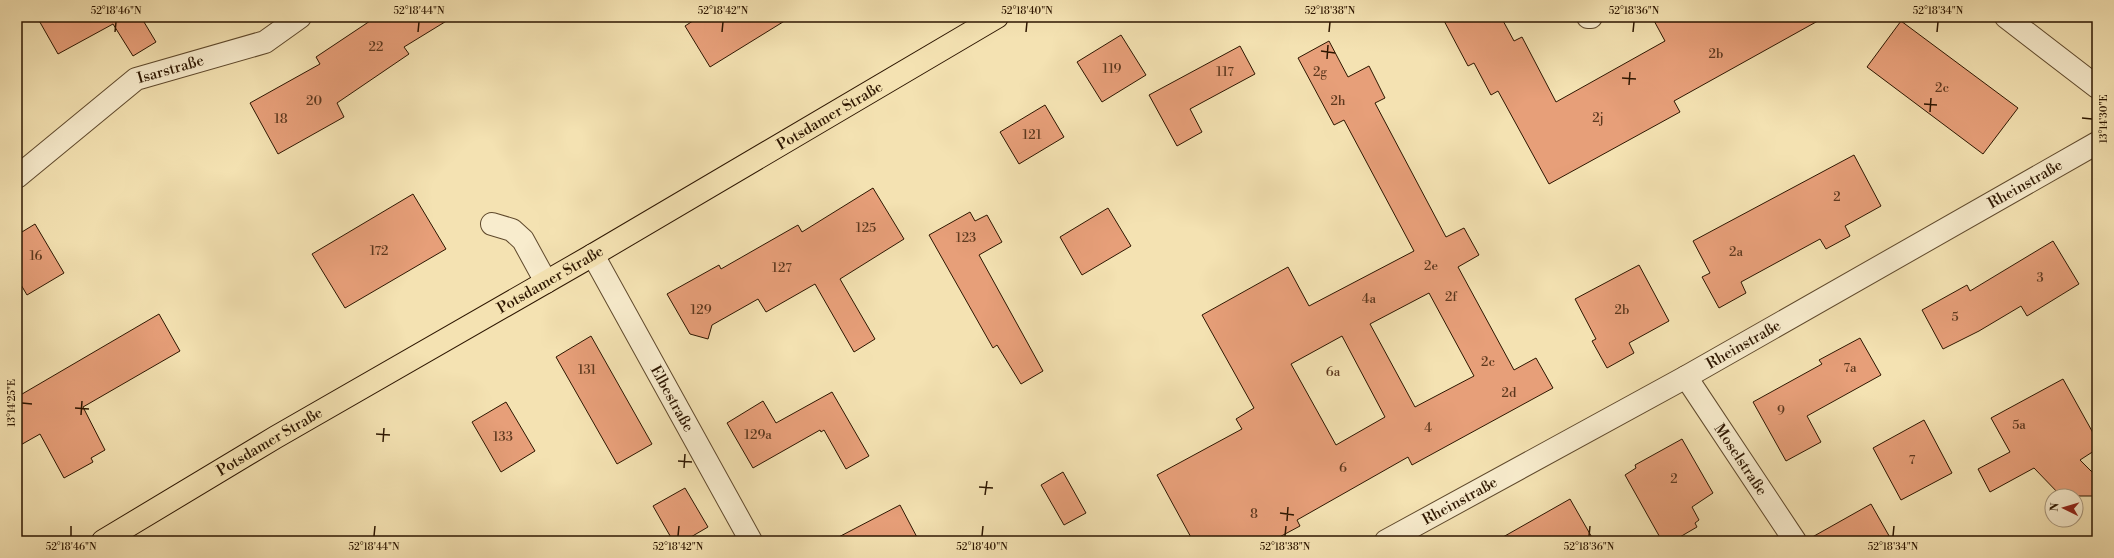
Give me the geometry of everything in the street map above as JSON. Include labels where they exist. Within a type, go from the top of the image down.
[{"type":"main road","name":"Potsdamer Straße","points":[[103,541],[276,437],[593,255],[997,17]]},
{"type":"street","name":"Isarstraße","points":[[17,177],[136,79],[265,42],[300,17]]},
{"type":"street","points":[[2006,17],[2097,87]]},
{"type":"street","name":"Rheinstraße","points":[[1386,541],[1686,377],[2097,143]]},
{"type":"street","points":[[492,224],[512,230],[523,240],[546,282]]},
{"type":"street","name":"Elbestraße","points":[[593,255],[751,541]]},
{"type":"street","name":"Moselstraße","points":[[1686,377],[1796,541]]},
{"type":"building","points":[[37,17],[141,17],[156,42],[133,56],[113,24],[58,54]]},
{"type":"building","points":[[376,17],[453,17],[404,47],[409,54],[337,103],[344,117],[278,154],[250,103],[320,64],[316,57]]},
{"type":"building","points":[[699,17],[791,17],[710,67],[685,26]]},
{"type":"building","points":[[1442,17],[1501,17],[1514,41],[1522,37],[1556,102],[1665,41],[1652,17],[1825,17],[1674,101],[1680,112],[1549,184],[1498,91],[1491,95],[1474,63],[1468,66]]},
{"type":"building","points":[[1901,21],[2018,108],[1983,154],[1867,67]]},
{"type":"building","points":[[1121,35],[1146,75],[1102,102],[1077,62]]},
{"type":"building","points":[[1329,41],[1348,77],[1369,66],[1385,98],[1375,103],[1446,237],[1464,228],[1479,255],[1458,267],[1514,370],[1536,358],[1553,388],[1412,465],[1408,457],[1297,520],[1300,526],[1272,541],[1193,541],[1157,475],[1242,429],[1236,419],[1254,408],[1202,315],[1288,267],[1309,306],[1414,251],[1344,120],[1334,125],[1298,58]],"holes":[[[1429,293],[1474,376],[1415,407],[1370,324]],[[1342,336],[1385,417],[1336,445],[1291,364]]]},
{"type":"building","points":[[1240,46],[1255,74],[1190,109],[1202,132],[1177,146],[1149,95]]},
{"type":"building","points":[[1045,105],[1064,137],[1019,164],[1000,132]]},
{"type":"building","points":[[1854,155],[1881,206],[1845,226],[1850,236],[1826,249],[1820,239],[1741,282],[1746,293],[1719,308],[1702,277],[1710,273],[1693,241]]},
{"type":"building","points":[[873,188],[904,239],[840,279],[875,339],[854,352],[815,284],[766,312],[758,299],[712,325],[708,339],[690,334],[667,294],[719,265],[721,269],[798,225],[802,232]]},
{"type":"building","points":[[413,194],[446,249],[345,308],[312,254]]},
{"type":"building","points":[[1108,208],[1131,246],[1082,275],[1060,237]]},
{"type":"building","points":[[970,212],[975,221],[987,215],[1002,242],[979,255],[1043,371],[1021,384],[997,345],[993,348],[929,235]]},
{"type":"building","points":[[35,224],[64,273],[27,295],[17,278],[17,235]]},
{"type":"building","points":[[2053,241],[2079,284],[2027,316],[2021,306],[1979,331],[1943,349],[1922,310],[1967,285],[1970,291]]},
{"type":"building","points":[[1639,265],[1669,321],[1629,343],[1634,353],[1607,368],[1592,341],[1596,339],[1575,299]]},
{"type":"building","points":[[159,314],[180,351],[83,407],[105,450],[91,458],[93,462],[64,478],[40,434],[17,447],[17,397]]},
{"type":"building","points":[[591,336],[652,444],[617,464],[556,357]]},
{"type":"building","points":[[1860,338],[1881,375],[1807,416],[1821,442],[1786,461],[1753,402],[1822,364],[1819,360]]},
{"type":"building","points":[[2063,379],[2097,440],[2097,449],[2080,460],[2097,477],[2097,496],[2084,496],[2084,488],[2053,488],[2034,468],[1990,492],[1978,469],[2010,452],[1991,418]]},
{"type":"building","points":[[832,392],[869,456],[846,469],[824,430],[821,432],[820,430],[753,468],[727,423],[763,401],[776,423]]},
{"type":"building","points":[[506,402],[535,451],[501,472],[472,422]]},
{"type":"building","points":[[1924,420],[1952,473],[1901,500],[1873,448]]},
{"type":"building","points":[[1682,439],[1713,493],[1692,507],[1699,520],[1695,523],[1697,527],[1673,541],[1662,541],[1625,475],[1636,468],[1635,465]]},
{"type":"building","points":[[1063,472],[1086,513],[1064,525],[1041,485]]},
{"type":"building","points":[[685,488],[708,527],[684,541],[673,541],[653,506]]},
{"type":"building","points":[[1570,499],[1594,541],[1496,541]]},
{"type":"building","points":[[1871,504],[1892,541],[1807,541],[1807,540]]},
{"type":"building","points":[[900,505],[919,541],[831,541]]}]
